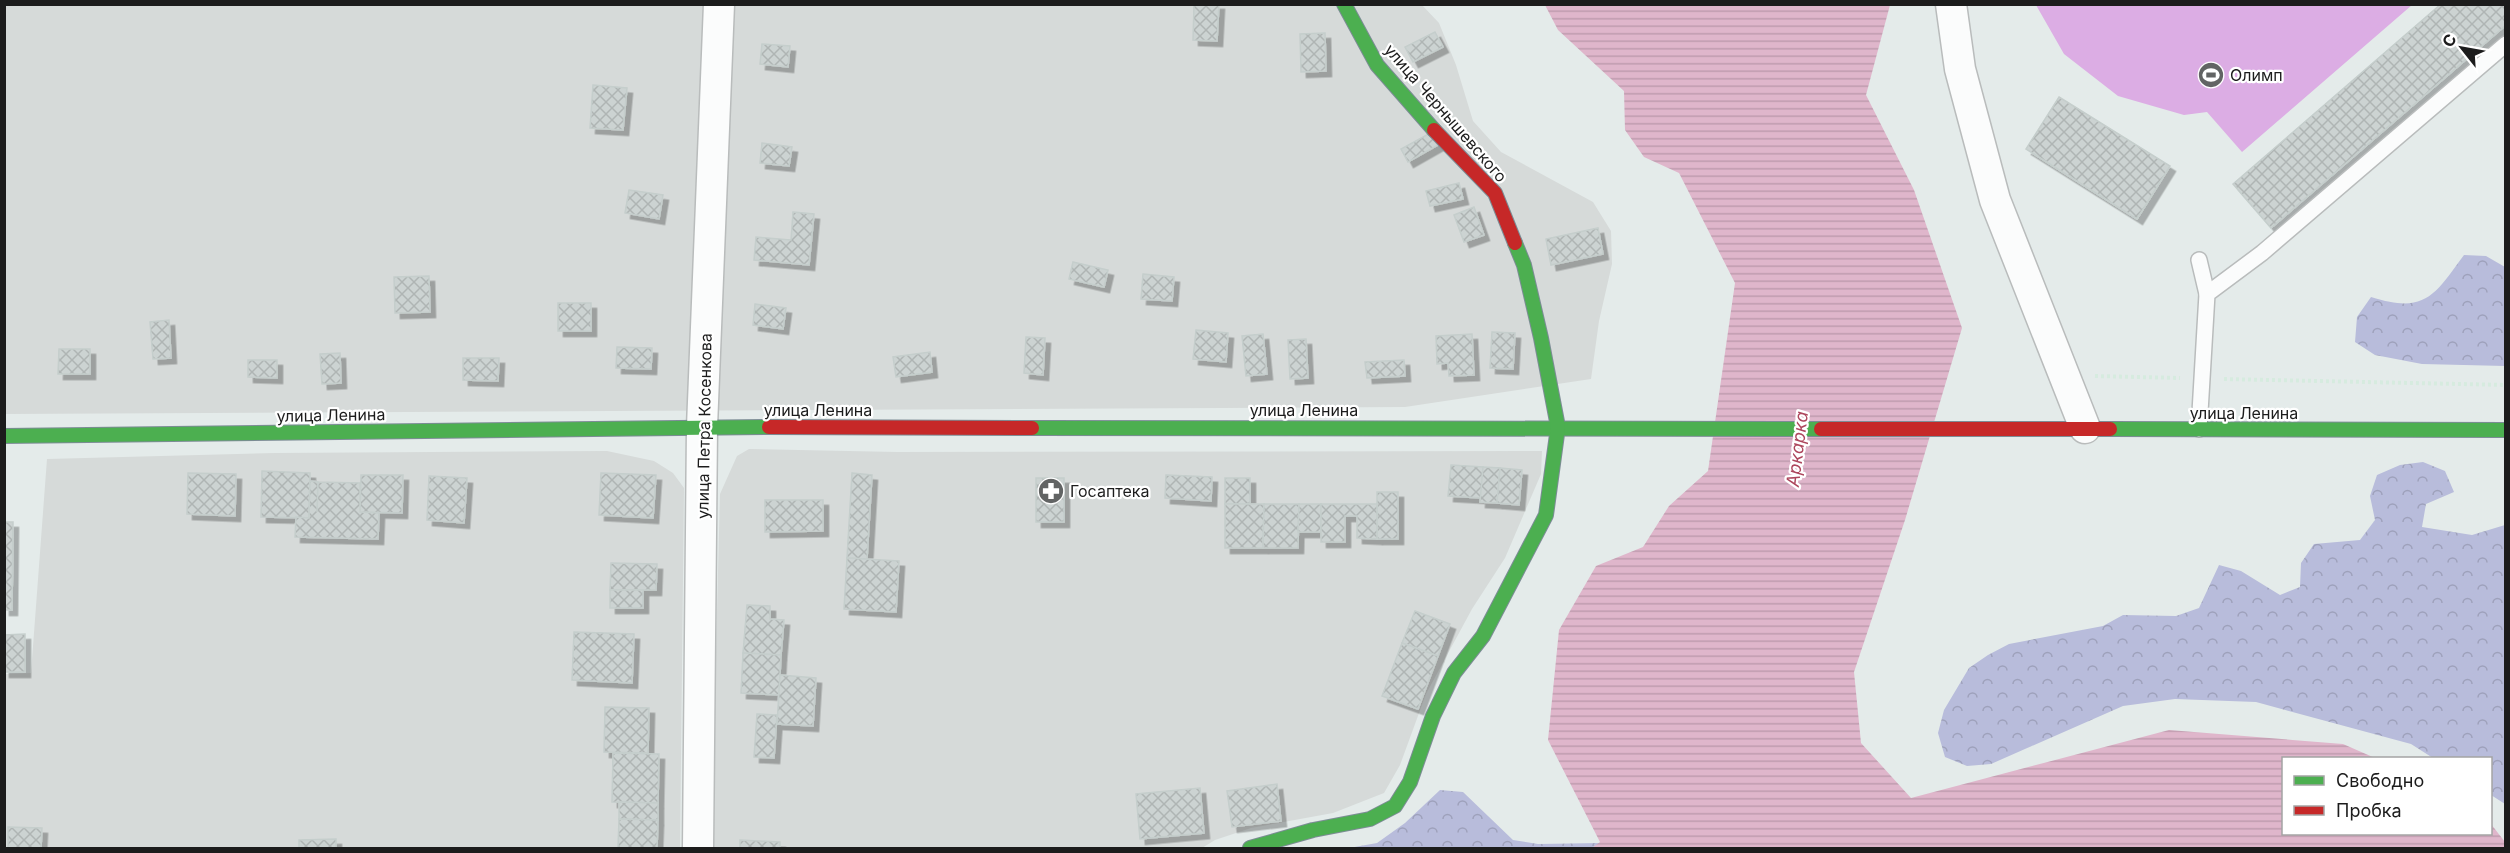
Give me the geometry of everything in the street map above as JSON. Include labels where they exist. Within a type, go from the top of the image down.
[{"type":"main road","name":"улица Чернышевского","points":[[1250,849],[1270,840],[1370,819],[1395,806],[1410,782],[1433,716],[1454,673],[1483,636],[1545,515],[1558,427],[1524,265],[1495,193],[1455,154],[1377,65],[1344,4]]},
{"type":"main road","name":"улица Ленина","points":[[4,436],[702,427],[2505,430]]},
{"type":"street","name":"улица Петра Косенкова","points":[[698,849],[702,427],[719,4]]},
{"type":"street","points":[[1951,4],[1960,69],[1995,201],[2085,429]]},
{"type":"lane","points":[[2207,294],[2262,253],[2505,44]]},
{"type":"lane","points":[[2199,260],[2207,294],[2199,429]]},
{"type":"path","points":[[2064,375],[2505,385]]},
{"type":"shaded area","points":[[4,5],[1422,5],[1439,23],[1456,65],[1473,121],[1501,152],[1593,202],[1611,231],[1612,264],[1599,321],[1591,379],[1405,407],[5,414]]},
{"type":"shaded area","name":"Олимп","points":[[2036,5],[2412,5],[2242,152],[2207,112],[2184,115],[2118,96],[2064,54]]},
{"type":"shaded area","points":[[749,449],[897,452],[1542,451],[1541,474],[1505,558],[1472,609],[1426,694],[1400,765],[1384,793],[1333,813],[1251,828],[1215,840],[1202,848],[711,848],[720,494],[737,456]]},
{"type":"shaded area","points":[[607,451],[654,461],[673,473],[684,488],[680,848],[5,848],[4,674],[31,673],[47,459],[275,453]]},
{"type":"green space","points":[[2464,255],[2486,256],[2505,267],[2505,366],[2422,364],[2375,355],[2355,342],[2357,317],[2371,297],[2404,303],[2426,298],[2436,291]]},
{"type":"green space","points":[[2423,462],[2445,471],[2454,492],[2426,504],[2422,527],[2472,535],[2505,525],[2505,804],[2492,796],[2492,757],[2431,757],[2411,744],[2256,702],[2175,699],[2123,706],[1991,764],[1967,766],[1945,757],[1938,733],[1944,710],[1969,668],[1988,655],[2009,644],[2103,626],[2123,615],[2176,616],[2199,608],[2219,565],[2241,571],[2280,595],[2300,587],[2301,563],[2314,544],[2360,540],[2375,520],[2370,496],[2377,475],[2400,465]]},
{"type":"green space","points":[[1440,790],[1463,792],[1513,840],[1538,844],[1600,843],[1592,848],[1349,848],[1377,843],[1405,823]]},
{"type":"water","name":"Аркарка","points":[[1545,5],[1890,5],[1866,95],[1914,190],[1962,328],[1905,520],[1854,672],[1861,743],[1911,798],[2169,730],[2343,744],[2373,757],[2282,757],[2282,835],[2492,835],[2492,825],[2505,842],[2505,848],[1592,848],[1600,842],[1548,740],[1559,630],[1596,566],[1643,547],[1669,506],[1708,471],[1735,283],[1679,173],[1644,157],[1625,130],[1624,91],[1558,30]]},
{"type":"building","points":[[1194,4],[1219,4],[1217,41],[1193,40]]},
{"type":"building","points":[[2441,4],[2506,4],[2506,25],[2271,228],[2233,184]]},
{"type":"building","points":[[1435,32],[1443,47],[1413,62],[1405,47]]},
{"type":"building","points":[[1325,33],[1326,71],[1301,72],[1300,34]]},
{"type":"building","points":[[762,44],[790,46],[788,67],[760,64]]},
{"type":"building","points":[[593,85],[627,88],[623,130],[590,128]]},
{"type":"building","points":[[2059,97],[2170,166],[2137,219],[2026,149]]},
{"type":"building","points":[[1432,132],[1438,145],[1408,162],[1401,149]]},
{"type":"building","points":[[762,143],[792,147],[789,166],[760,163]]},
{"type":"building","points":[[1459,183],[1463,199],[1430,206],[1426,191]]},
{"type":"building","points":[[629,190],[663,195],[659,219],[625,213]]},
{"type":"building","points":[[1474,207],[1484,235],[1464,242],[1454,215]]},
{"type":"building","points":[[793,212],[814,214],[809,265],[754,260],[756,237],[791,240]]},
{"type":"building","points":[[1598,228],[1603,254],[1551,265],[1546,239]]},
{"type":"building","points":[[1073,262],[1108,270],[1104,287],[1069,279]]},
{"type":"building","points":[[1143,274],[1174,277],[1172,301],[1141,299]]},
{"type":"building","points":[[429,276],[430,312],[395,313],[394,277]]},
{"type":"building","points":[[558,303],[591,303],[591,331],[558,331]]},
{"type":"building","points":[[755,304],[786,308],[783,329],[753,325]]},
{"type":"building","points":[[169,320],[171,358],[153,359],[150,322]]},
{"type":"building","points":[[1196,330],[1228,333],[1226,362],[1193,359]]},
{"type":"building","points":[[1492,332],[1515,333],[1513,369],[1490,368]]},
{"type":"building","points":[[1263,334],[1267,374],[1246,376],[1242,336]]},
{"type":"building","points":[[1472,334],[1474,375],[1449,376],[1448,363],[1437,364],[1436,336]]},
{"type":"building","points":[[1026,337],[1045,338],[1043,375],[1024,373]]},
{"type":"building","points":[[1306,339],[1308,378],[1290,379],[1288,340]]},
{"type":"building","points":[[617,347],[652,348],[651,369],[616,368]]},
{"type":"building","points":[[59,349],[90,349],[90,374],[58,374]]},
{"type":"building","points":[[930,352],[932,372],[896,377],[893,357]]},
{"type":"building","points":[[340,353],[341,383],[322,384],[320,354]]},
{"type":"building","points":[[463,358],[499,358],[498,381],[463,380]]},
{"type":"building","points":[[248,360],[277,360],[277,378],[248,377]]},
{"type":"building","points":[[1404,360],[1405,376],[1367,378],[1365,362]]},
{"type":"building","points":[[1451,465],[1483,467],[1481,498],[1448,496]]},
{"type":"building","points":[[1483,467],[1500,468],[1497,503],[1480,502]]},
{"type":"building","points":[[1500,468],[1522,470],[1519,505],[1497,503]]},
{"type":"building","points":[[262,471],[310,473],[309,518],[261,517]]},
{"type":"building","points":[[188,473],[236,474],[235,516],[187,514]]},
{"type":"building","points":[[601,473],[656,475],[653,518],[599,515]]},
{"type":"building","points":[[852,473],[872,475],[867,559],[847,558]]},
{"type":"building","points":[[361,475],[403,475],[402,513],[360,512]]},
{"type":"building","points":[[1166,475],[1212,477],[1211,501],[1165,498]]},
{"type":"building","points":[[429,476],[467,478],[464,523],[427,520]]},
{"type":"building","points":[[1036,478],[1064,478],[1064,522],[1036,522]]},
{"type":"building","points":[[1225,478],[1250,478],[1250,504],[1225,504]]},
{"type":"building","points":[[310,481],[360,483],[360,512],[379,513],[378,539],[295,537],[296,517],[309,518]]},
{"type":"building","points":[[1377,492],[1398,492],[1398,539],[1377,539]]},
{"type":"building","points":[[765,500],[823,500],[823,531],[765,532]]},
{"type":"building","points":[[1225,504],[1264,504],[1263,548],[1225,548]]},
{"type":"building","points":[[1264,504],[1299,504],[1298,548],[1263,548]]},
{"type":"building","points":[[1299,504],[1321,504],[1321,532],[1298,532]]},
{"type":"building","points":[[1321,504],[1377,504],[1377,539],[1357,538],[1357,516],[1345,516],[1345,542],[1321,542]]},
{"type":"building","points":[[4,522],[13,522],[12,610],[4,610]]},
{"type":"building","points":[[847,558],[899,561],[896,612],[844,609]]},
{"type":"building","points":[[611,563],[657,564],[656,590],[610,590]]},
{"type":"building","points":[[610,590],[643,590],[643,608],[610,608]]},
{"type":"building","points":[[747,605],[770,606],[770,619],[784,620],[781,655],[743,653]]},
{"type":"building","points":[[1415,611],[1450,624],[1438,656],[1402,643]]},
{"type":"building","points":[[574,632],[634,634],[632,683],[572,680]]},
{"type":"building","points":[[25,634],[25,672],[4,672],[4,635]]},
{"type":"building","points":[[1402,643],[1438,656],[1418,709],[1382,696]]},
{"type":"building","points":[[743,653],[781,655],[779,695],[741,693]]},
{"type":"building","points":[[780,675],[816,678],[813,726],[777,724]]},
{"type":"building","points":[[605,707],[649,708],[648,753],[604,752]]},
{"type":"building","points":[[757,714],[777,715],[774,758],[754,757]]},
{"type":"building","points":[[613,753],[659,754],[658,803],[612,802]]},
{"type":"building","points":[[1277,784],[1281,821],[1232,827],[1227,791]]},
{"type":"building","points":[[1200,788],[1204,833],[1140,839],[1136,794]]},
{"type":"building","points":[[619,802],[658,803],[658,820],[619,819]]},
{"type":"building","points":[[619,819],[658,820],[657,848],[618,848]]},
{"type":"building","points":[[8,827],[42,828],[41,848],[8,848]]},
{"type":"building","points":[[336,839],[336,848],[299,848],[299,840]]},
{"type":"building","points":[[740,840],[780,842],[780,848],[740,848]]},
{"type":"traffic: fast","points":[[1344,4],[1377,65],[1434,130]]},
{"type":"traffic: fast","points":[[1250,848],[1313,830],[1370,819],[1395,806],[1410,782],[1433,716],[1454,673],[1483,636],[1546,515],[1558,427],[1524,265],[1515,243]]},
{"type":"traffic: fast","points":[[4,436],[769,427]]},
{"type":"traffic: fast","points":[[1032,428],[1821,429]]},
{"type":"traffic: fast","points":[[2110,429],[2506,430]]},
{"type":"traffic: jam","points":[[1434,130],[1495,193],[1515,243]]},
{"type":"traffic: jam","points":[[769,427],[1032,428]]},
{"type":"traffic: jam","points":[[1821,429],[2110,429]]},
{"type":"place","name":"Олимп","points":[[2211,75]]},
{"type":"place","name":"Госаптека","points":[[1051,491]]}]
